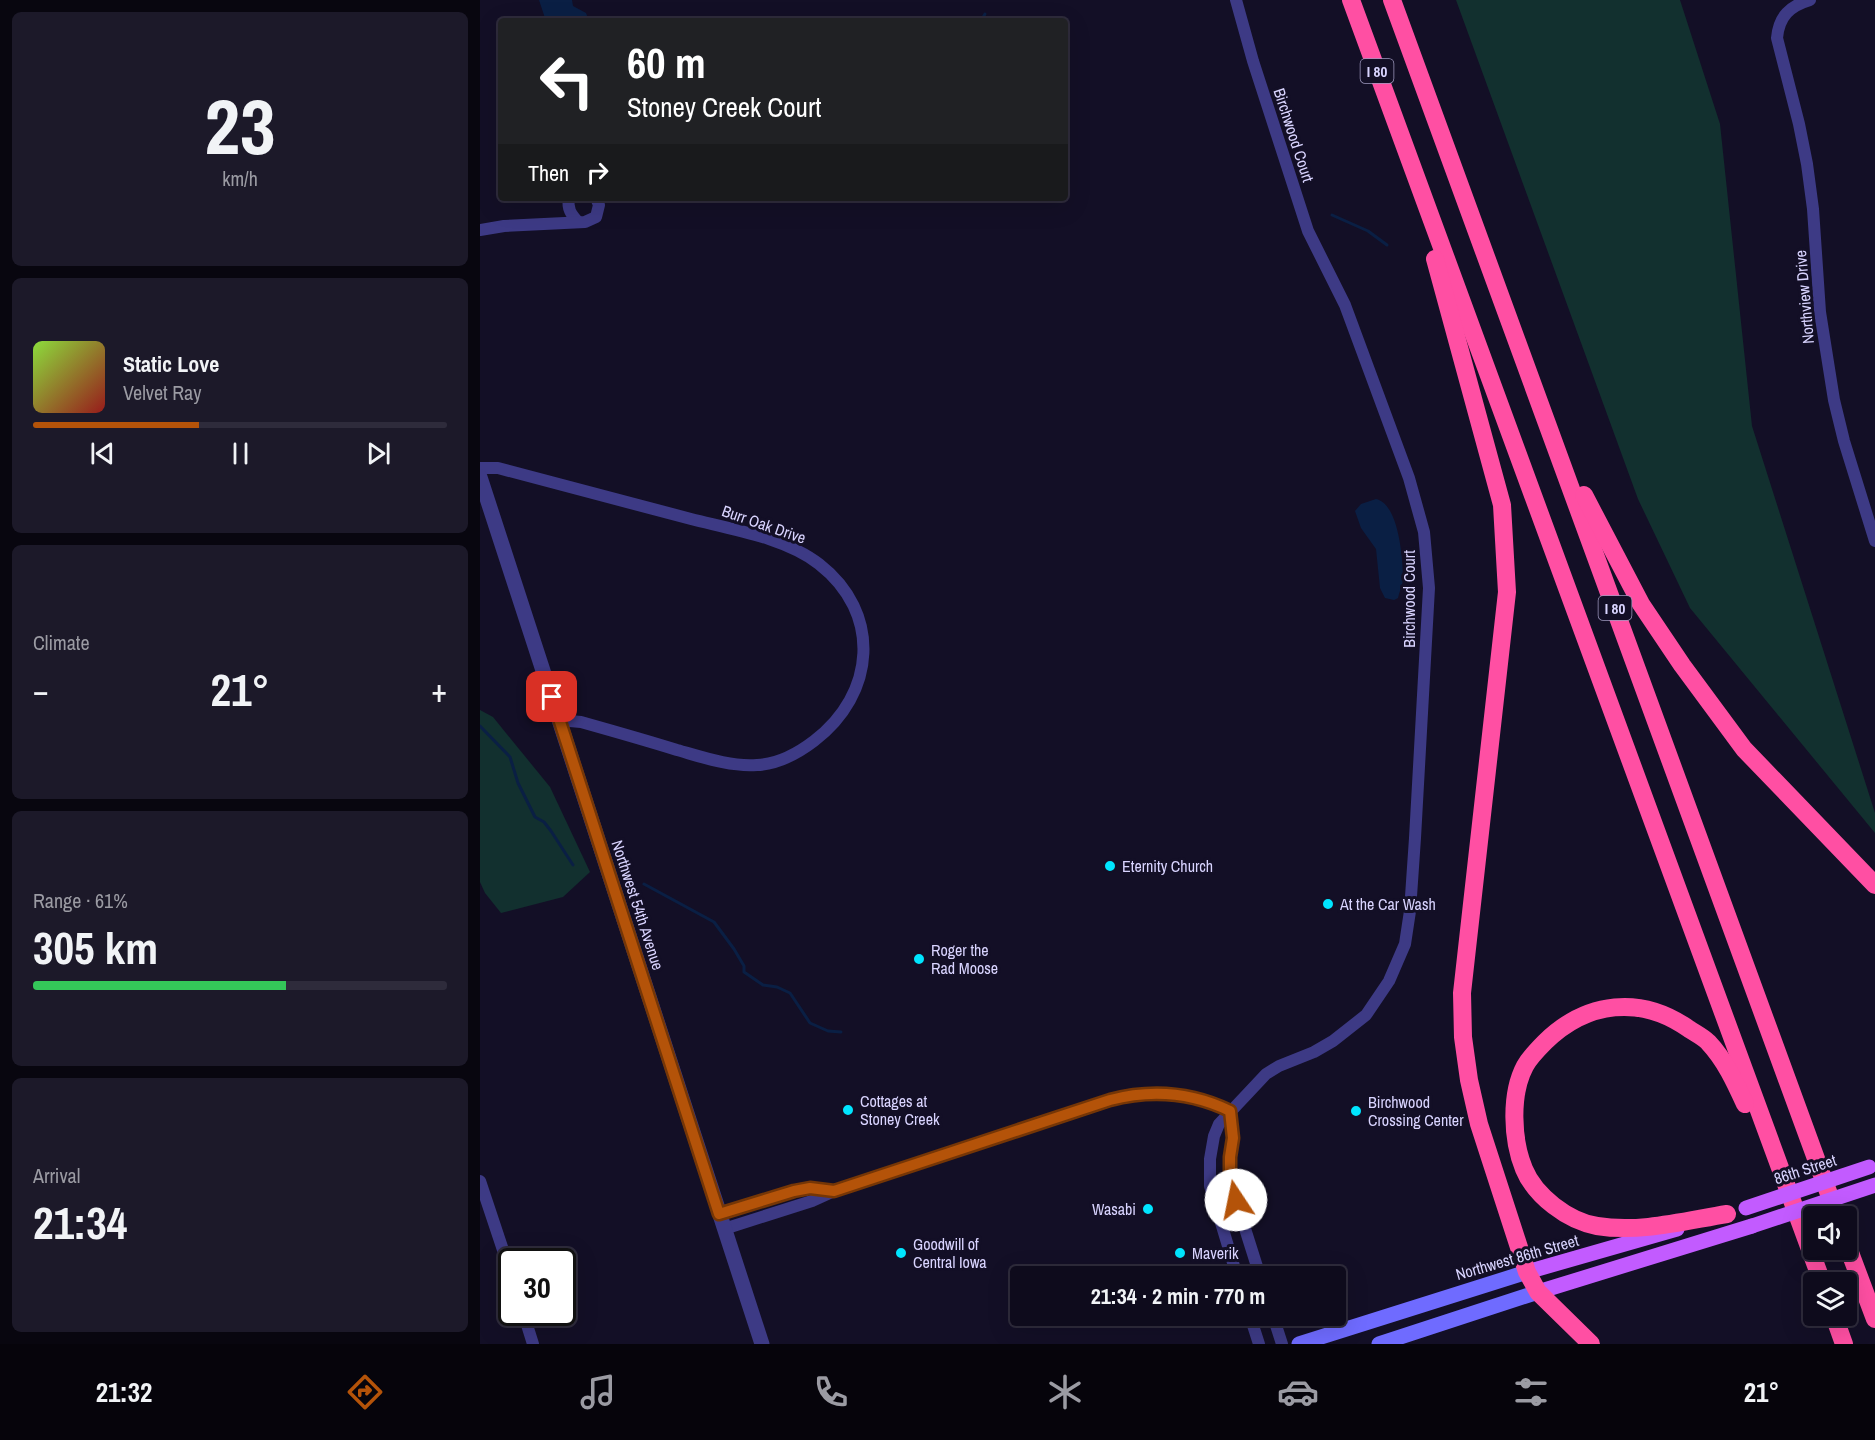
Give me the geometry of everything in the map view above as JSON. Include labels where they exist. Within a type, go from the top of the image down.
[{"type":"highway","name":"I 80","points":[[1351,0],[1797,1215]]},
{"type":"highway","name":"I 80","points":[[1392,0],[1833,1206]]},
{"type":"highway","points":[[1403,142],[1502,505],[1508,592],[1462,993],[1463,1036],[1469,1080],[1479,1124],[1527,1272],[1538,1293],[1591,1344]]},
{"type":"highway","points":[[1550,432],[1641,604],[1682,665],[1744,749],[1875,885]]},
{"type":"highway","points":[[1727,1214],[1631,1230],[1594,1225],[1559,1210],[1544,1196],[1524,1169],[1515,1135],[1514,1118],[1519,1082],[1525,1067],[1536,1051],[1573,1020],[1604,1009],[1635,1007],[1653,1010],[1672,1017],[1706,1041],[1722,1060],[1797,1215],[1818,1272]]},
{"type":"highway","points":[[1810,1142],[1840,1206]]},
{"type":"highway","points":[[1857,1248],[1875,1290]]},
{"type":"highway","points":[[1853,1260],[1875,1319]]},
{"type":"highway","points":[[1838,1326],[1844,1344]]},
{"type":"main road","name":"86th Street","points":[[1746,1208],[1872,1166]]},
{"type":"main road","points":[[1379,1344],[1875,1185]]},
{"type":"main road","name":"Northwest 86th Street","points":[[1299,1344],[1527,1272],[1746,1208]]},
{"type":"street","name":"Birchwood Court","points":[[1234,1266],[1215,1205],[1210,1172],[1214,1136],[1219,1124],[1266,1074],[1279,1066],[1314,1052],[1350,1029],[1365,1015],[1382,994],[1405,944],[1410,911],[1429,588],[1424,532],[1412,487],[1346,305],[1308,231],[1253,61],[1236,0]]},
{"type":"street","name":"Northview Drive","points":[[1810,0],[1792,7],[1781,20],[1778,29],[1779,47],[1790,84],[1807,164],[1813,209],[1820,312],[1834,400],[1846,450],[1875,541]]},
{"type":"street","points":[[569,201],[570,211],[578,222]]},
{"type":"street","points":[[480,230],[504,226],[585,222],[596,217],[599,205],[597,201]]},
{"type":"street","name":"Burr Oak Drive","points":[[480,468],[498,468],[750,534],[797,550],[834,576],[848,595],[862,627],[864,664],[855,692],[843,712],[825,732],[804,749],[772,763],[755,765],[707,758],[581,722],[559,720]]},
{"type":"street","name":"Northwest 54th Avenue","points":[[480,477],[762,1344]]},
{"type":"street","points":[[724,1229],[1128,1095],[1167,1093],[1205,1100],[1230,1111],[1233,1138],[1230,1175],[1257,1266]]},
{"type":"street","points":[[480,1181],[502,1248]]},
{"type":"street","points":[[719,1214],[794,1191],[810,1188],[834,1191]]},
{"type":"street","points":[[528,1326],[533,1343]]},
{"type":"street","points":[[1253,1326],[1259,1344]]},
{"type":"street","points":[[1276,1326],[1282,1344]]},
{"type":"green space","points":[[1456,0],[1680,0],[1720,124],[1752,426],[1875,813],[1875,833],[1690,608],[1638,499]]},
{"type":"green space","points":[[480,710],[493,717],[550,787],[590,872],[563,897],[501,913],[485,893],[480,882]]},
{"type":"water","points":[[539,0],[572,0],[573,6],[586,13],[588,18],[545,18]]},
{"type":"water","points":[[1376,499],[1384,503],[1390,511],[1401,546],[1403,580],[1398,598],[1394,600],[1385,598],[1380,588],[1376,549],[1361,528],[1355,511],[1361,504]]},
{"type":"waterway","points":[[983,18],[985,14]]},
{"type":"waterway","points":[[1332,215],[1368,231],[1387,245]]},
{"type":"waterway","points":[[480,726],[510,757],[518,783],[535,817],[544,822],[573,865]]},
{"type":"waterway","points":[[644,884],[714,922],[734,949],[744,966],[744,972],[763,985],[777,987],[790,993],[810,1023],[828,1031],[841,1032]]},
{"type":"place","name":"Eternity Church","points":[[1110,866]]},
{"type":"place","name":"At the Car Wash","points":[[1328,904]]},
{"type":"place","name":"Roger the Rad Moose","points":[[919,959]]},
{"type":"place","name":"Cottages at Stoney Creek","points":[[848,1110]]},
{"type":"place","name":"Birchwood Crossing Center","points":[[1356,1111]]},
{"type":"place","name":"Wasabi","points":[[1148,1209]]},
{"type":"place","name":"Goodwill of Central Iowa","points":[[901,1253]]},
{"type":"place","name":"Maverik","points":[[1180,1253]]},
{"type":"route","points":[[552,697],[719,1214],[794,1191],[810,1188],[834,1191],[1110,1100],[1148,1093],[1167,1093],[1205,1100],[1230,1111],[1233,1138],[1230,1175],[1236,1200]]}]
